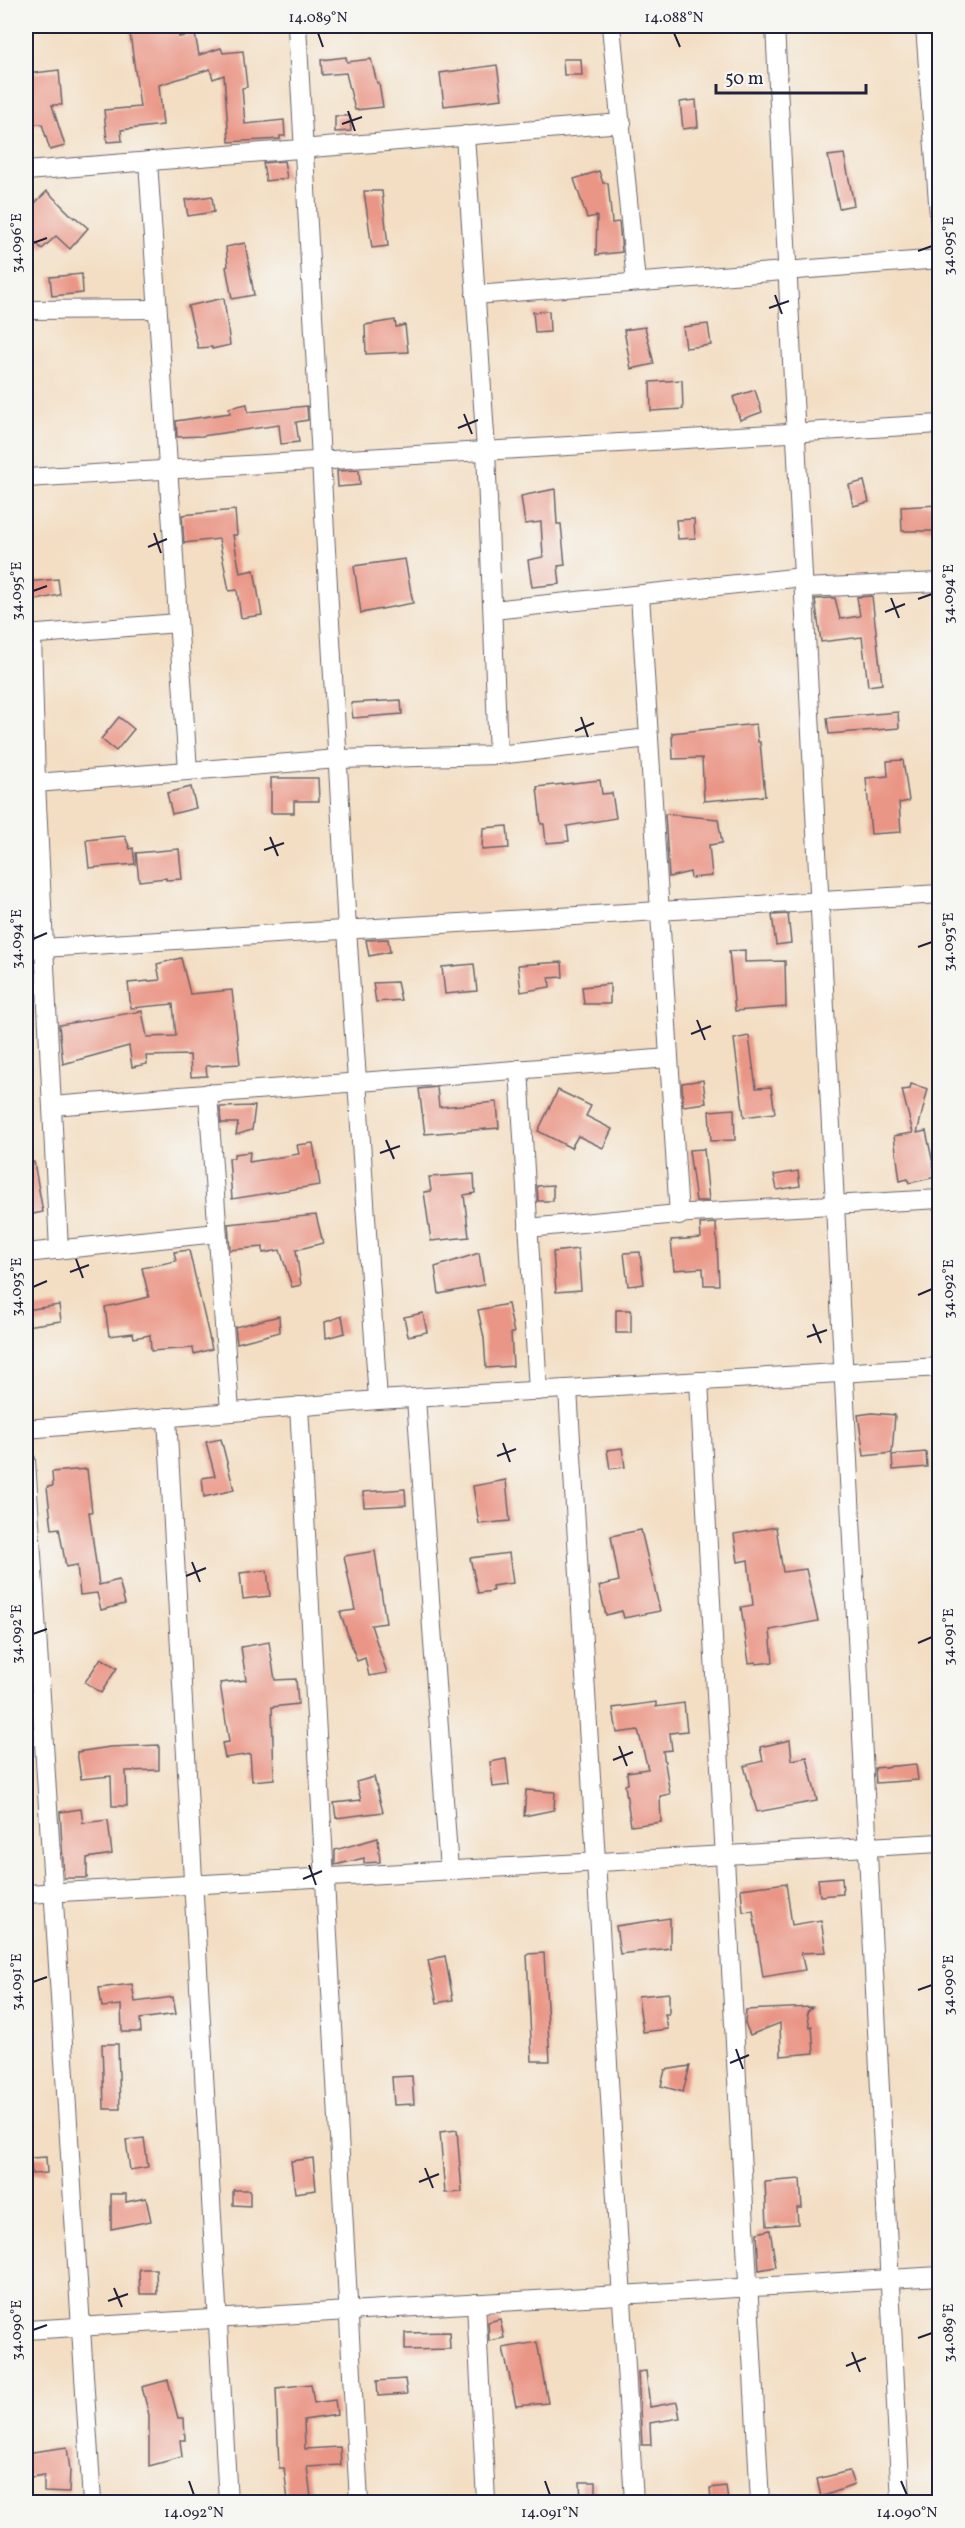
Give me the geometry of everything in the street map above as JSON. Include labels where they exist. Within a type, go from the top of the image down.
[{"type":"street","points":[[297,26],[347,930],[378,1400]]},
{"type":"street","points":[[612,26],[636,282]]},
{"type":"street","points":[[775,26],[901,2502]]},
{"type":"street","points":[[925,26],[936,122],[939,229]]},
{"type":"street","points":[[26,171],[622,123]]},
{"type":"street","points":[[465,135],[486,450],[498,755]]},
{"type":"street","points":[[148,161],[188,771]]},
{"type":"street","points":[[475,295],[939,259]]},
{"type":"street","points":[[26,310],[156,309]]},
{"type":"street","points":[[26,478],[939,424]]},
{"type":"street","points":[[492,610],[640,595],[803,583],[939,582]]},
{"type":"street","points":[[640,595],[679,1215]]},
{"type":"street","points":[[59,1250],[52,1106],[35,948],[36,783],[29,635],[178,623]]},
{"type":"street","points":[[36,783],[338,759],[498,755],[649,738]]},
{"type":"street","points":[[35,948],[939,894]]},
{"type":"street","points":[[52,1106],[669,1059]]},
{"type":"street","points":[[519,1070],[538,1391]]},
{"type":"street","points":[[208,1094],[230,1412]]},
{"type":"street","points":[[528,1228],[679,1215],[939,1199]]},
{"type":"street","points":[[26,1253],[218,1233]]},
{"type":"street","points":[[26,1429],[378,1400],[939,1367]]},
{"type":"street","points":[[699,1381],[760,2502]]},
{"type":"street","points":[[568,1389],[634,2502]]},
{"type":"street","points":[[416,1398],[449,1871]]},
{"type":"street","points":[[299,1406],[359,2502]]},
{"type":"street","points":[[167,1417],[228,2502]]},
{"type":"street","points":[[26,1460],[93,2502]]},
{"type":"street","points":[[26,1894],[939,1843]]},
{"type":"street","points":[[26,2330],[939,2276]]},
{"type":"street","points":[[476,2303],[486,2502]]},
{"type":"building","points":[[129,26],[179,26],[179,37],[195,34],[199,55],[221,48],[223,53],[243,51],[247,87],[242,88],[245,124],[284,120],[285,136],[280,136],[280,139],[229,142],[224,75],[213,79],[210,69],[159,85],[163,125],[121,130],[122,141],[107,142],[104,110],[140,107]]},
{"type":"building","points":[[346,57],[347,62],[371,59],[377,83],[379,83],[383,107],[355,110],[346,73],[322,75],[321,60]]},
{"type":"building","points":[[563,59],[581,59],[582,75],[564,75]]},
{"type":"building","points":[[497,65],[502,99],[444,106],[440,73]]},
{"type":"building","points":[[59,70],[62,105],[52,105],[65,146],[50,150],[42,124],[26,125],[26,74]]},
{"type":"building","points":[[696,100],[698,127],[683,129],[680,102]]},
{"type":"building","points":[[335,116],[350,116],[351,131],[335,132]]},
{"type":"building","points":[[844,154],[854,205],[839,208],[828,156]]},
{"type":"building","points":[[284,161],[287,178],[266,181],[263,163]]},
{"type":"building","points":[[599,171],[603,183],[608,183],[612,223],[619,222],[622,252],[596,255],[597,216],[587,218],[574,179]]},
{"type":"building","points":[[47,191],[74,218],[88,228],[70,249],[56,236],[42,249],[26,233],[26,212]]},
{"type":"building","points":[[364,191],[382,191],[388,246],[372,248]]},
{"type":"building","points":[[212,196],[214,212],[188,216],[185,200]]},
{"type":"building","points":[[245,243],[254,295],[232,299],[226,267],[228,266],[226,247]]},
{"type":"building","points":[[82,274],[83,293],[52,296],[50,277]]},
{"type":"building","points":[[224,298],[230,345],[212,349],[212,347],[198,348],[188,306]]},
{"type":"building","points":[[549,311],[550,332],[535,333],[533,312]]},
{"type":"building","points":[[395,320],[396,327],[405,325],[408,352],[366,354],[365,325]]},
{"type":"building","points":[[708,324],[711,345],[686,348],[683,327]]},
{"type":"building","points":[[645,327],[654,364],[631,369],[624,330]]},
{"type":"building","points":[[682,380],[683,409],[651,411],[650,382]]},
{"type":"building","points":[[755,390],[762,412],[740,420],[733,397]]},
{"type":"building","points":[[247,404],[248,412],[307,406],[308,420],[296,422],[299,442],[281,444],[279,425],[202,436],[177,437],[176,421],[230,413],[229,408]]},
{"type":"building","points":[[359,470],[360,485],[338,487],[337,471]]},
{"type":"building","points":[[864,481],[869,502],[853,506],[849,485]]},
{"type":"building","points":[[555,489],[557,524],[561,524],[565,565],[558,566],[560,584],[532,587],[528,560],[543,557],[541,522],[525,524],[521,496]]},
{"type":"building","points":[[939,505],[939,531],[902,531],[901,507]]},
{"type":"building","points":[[235,510],[237,535],[233,535],[240,573],[254,570],[262,615],[241,618],[237,590],[229,591],[219,539],[184,543],[182,515]]},
{"type":"building","points":[[694,519],[695,538],[678,539],[676,520]]},
{"type":"building","points":[[405,559],[413,603],[361,613],[354,566]]},
{"type":"building","points":[[58,579],[60,595],[26,602],[26,582]]},
{"type":"building","points":[[872,596],[882,684],[868,686],[862,637],[821,642],[815,599],[835,598],[840,619],[860,616],[857,597]]},
{"type":"building","points":[[401,700],[402,714],[353,718],[351,703]]},
{"type":"building","points":[[898,712],[899,728],[829,734],[827,718]]},
{"type":"building","points":[[119,717],[134,729],[116,751],[101,739]]},
{"type":"building","points":[[756,724],[765,796],[704,801],[702,758],[673,759],[672,733]]},
{"type":"building","points":[[903,760],[909,801],[899,803],[901,832],[871,834],[866,778],[888,776],[887,761]]},
{"type":"building","points":[[271,778],[318,778],[319,801],[294,801],[294,813],[271,813]]},
{"type":"building","points":[[600,780],[602,794],[612,793],[616,818],[567,826],[569,841],[546,843],[544,824],[541,824],[537,787]]},
{"type":"building","points":[[191,787],[196,808],[172,814],[167,793]]},
{"type":"building","points":[[665,814],[718,819],[722,843],[709,845],[712,876],[691,878],[690,872],[669,877]]},
{"type":"building","points":[[507,826],[509,848],[482,850],[483,828]]},
{"type":"building","points":[[125,836],[130,849],[133,848],[135,864],[89,868],[86,840]]},
{"type":"building","points":[[179,849],[182,879],[139,881],[136,853]]},
{"type":"building","points":[[788,914],[791,943],[776,945],[772,915]]},
{"type":"building","points":[[388,939],[390,952],[369,956],[366,940]]},
{"type":"building","points":[[745,950],[745,962],[785,961],[786,1007],[735,1011],[729,951]]},
{"type":"building","points":[[181,958],[190,994],[232,990],[240,1064],[206,1066],[207,1076],[191,1077],[190,1055],[146,1056],[147,1064],[132,1067],[129,1046],[63,1064],[59,1025],[142,1011],[147,1037],[176,1036],[173,1004],[131,1008],[128,983],[160,980],[157,964]]},
{"type":"building","points":[[562,962],[563,977],[549,978],[550,987],[521,992],[518,965]]},
{"type":"building","points":[[474,964],[477,991],[445,994],[442,967]]},
{"type":"building","points":[[397,982],[401,1000],[376,1002],[373,983]]},
{"type":"building","points":[[610,984],[610,1004],[584,1004],[582,987]]},
{"type":"building","points":[[749,1036],[756,1088],[771,1087],[775,1113],[744,1117],[734,1039]]},
{"type":"building","points":[[703,1080],[706,1103],[683,1106],[682,1083]]},
{"type":"building","points":[[911,1084],[928,1089],[917,1133],[926,1131],[936,1177],[909,1183],[908,1179],[900,1181],[894,1136],[913,1133],[902,1090],[910,1089]]},
{"type":"building","points":[[437,1087],[439,1107],[497,1102],[499,1128],[425,1134],[419,1089]]},
{"type":"building","points":[[558,1090],[591,1106],[586,1116],[612,1129],[603,1148],[578,1136],[571,1148],[538,1131]]},
{"type":"building","points":[[255,1106],[252,1130],[236,1135],[238,1123],[221,1123],[220,1107]]},
{"type":"building","points":[[734,1109],[735,1140],[711,1141],[709,1111]]},
{"type":"building","points":[[313,1143],[320,1185],[232,1199],[229,1158],[234,1158],[234,1154],[250,1152],[249,1162],[299,1154],[297,1145]]},
{"type":"building","points":[[704,1149],[709,1201],[696,1201],[689,1150]]},
{"type":"building","points":[[34,1162],[43,1212],[28,1215],[26,1163]]},
{"type":"building","points":[[798,1171],[800,1186],[777,1190],[774,1175]]},
{"type":"building","points":[[474,1174],[475,1193],[464,1195],[469,1237],[431,1241],[424,1192],[431,1191],[429,1177]]},
{"type":"building","points":[[553,1185],[553,1201],[538,1201],[537,1186]]},
{"type":"building","points":[[316,1215],[323,1243],[296,1250],[301,1285],[292,1287],[280,1250],[263,1253],[263,1247],[230,1250],[228,1224]]},
{"type":"building","points":[[716,1223],[719,1285],[704,1285],[703,1268],[674,1270],[671,1240],[701,1238],[700,1224]]},
{"type":"building","points":[[578,1249],[581,1290],[556,1292],[553,1252]]},
{"type":"building","points":[[189,1250],[212,1349],[194,1354],[193,1348],[151,1351],[150,1335],[134,1338],[133,1333],[109,1336],[105,1307],[149,1297],[142,1268],[176,1261],[174,1252]]},
{"type":"building","points":[[640,1252],[644,1284],[628,1286],[624,1253]]},
{"type":"building","points":[[479,1253],[484,1285],[439,1294],[435,1267]]},
{"type":"building","points":[[508,1304],[514,1333],[511,1333],[513,1366],[486,1368],[484,1338],[478,1310]]},
{"type":"building","points":[[59,1305],[61,1321],[26,1326],[26,1310]]},
{"type":"building","points":[[616,1310],[631,1310],[631,1333],[616,1333]]},
{"type":"building","points":[[423,1313],[427,1332],[408,1336],[404,1317]]},
{"type":"building","points":[[279,1316],[280,1332],[237,1343],[235,1327]]},
{"type":"building","points":[[342,1316],[345,1333],[326,1338],[325,1322]]},
{"type":"building","points":[[872,1413],[895,1415],[892,1453],[864,1456],[858,1415]]},
{"type":"building","points":[[221,1439],[234,1490],[204,1497],[202,1478],[215,1476],[206,1442]]},
{"type":"building","points":[[622,1448],[625,1467],[610,1469],[607,1450]]},
{"type":"building","points":[[926,1452],[927,1467],[893,1470],[892,1455]]},
{"type":"building","points":[[87,1469],[92,1512],[89,1512],[99,1585],[119,1580],[125,1604],[101,1610],[97,1593],[80,1595],[77,1565],[66,1567],[59,1528],[52,1529],[47,1487],[53,1486],[52,1472]]},
{"type":"building","points":[[506,1480],[510,1521],[479,1524],[473,1486]]},
{"type":"building","points":[[405,1489],[406,1505],[364,1507],[363,1492]]},
{"type":"building","points":[[776,1527],[783,1572],[806,1569],[818,1621],[770,1630],[773,1662],[749,1663],[741,1607],[753,1605],[748,1560],[738,1562],[734,1534]]},
{"type":"building","points":[[641,1530],[660,1611],[624,1618],[622,1611],[606,1615],[599,1586],[619,1581],[611,1536]]},
{"type":"building","points":[[375,1551],[386,1623],[371,1625],[387,1673],[369,1676],[365,1658],[357,1661],[340,1612],[355,1610],[344,1556]]},
{"type":"building","points":[[509,1553],[513,1583],[492,1586],[493,1591],[478,1593],[470,1558]]},
{"type":"building","points":[[267,1570],[270,1596],[243,1599],[240,1573]]},
{"type":"building","points":[[269,1642],[275,1680],[296,1679],[298,1704],[272,1707],[274,1779],[252,1781],[250,1754],[225,1758],[222,1743],[229,1742],[220,1683],[246,1680],[241,1647]]},
{"type":"building","points":[[101,1658],[117,1668],[101,1693],[85,1682]]},
{"type":"building","points":[[656,1702],[656,1707],[684,1703],[687,1731],[670,1733],[672,1750],[663,1751],[670,1794],[660,1796],[661,1822],[631,1826],[625,1785],[628,1784],[627,1772],[648,1769],[638,1730],[617,1733],[613,1708]]},
{"type":"building","points":[[790,1740],[792,1760],[807,1757],[817,1801],[757,1812],[744,1766],[763,1761],[760,1747]]},
{"type":"building","points":[[159,1745],[159,1770],[126,1771],[127,1806],[112,1806],[111,1776],[81,1779],[77,1752],[110,1747]]},
{"type":"building","points":[[506,1759],[509,1785],[493,1787],[490,1762]]},
{"type":"building","points":[[916,1764],[918,1780],[876,1783],[875,1768]]},
{"type":"building","points":[[374,1777],[383,1812],[336,1818],[334,1803],[361,1800],[356,1782]]},
{"type":"building","points":[[526,1790],[555,1792],[554,1810],[524,1816]]},
{"type":"building","points":[[81,1809],[83,1823],[108,1820],[112,1854],[87,1858],[87,1878],[64,1878],[60,1812]]},
{"type":"building","points":[[378,1838],[380,1862],[364,1863],[364,1858],[335,1865],[335,1850]]},
{"type":"building","points":[[842,1877],[843,1894],[820,1896],[818,1879]]},
{"type":"building","points":[[786,1883],[792,1925],[821,1920],[826,1952],[801,1953],[805,1970],[763,1977],[753,1911],[743,1912],[741,1889]]},
{"type":"building","points":[[670,1918],[670,1948],[620,1954],[616,1926]]},
{"type":"building","points":[[544,1953],[550,2061],[532,2061],[527,1954]]},
{"type":"building","points":[[445,1956],[453,2000],[437,2003],[428,1960]]},
{"type":"building","points":[[132,1984],[135,2002],[173,1997],[176,2014],[140,2019],[141,2032],[122,2032],[121,2005],[102,2007],[99,1988]]},
{"type":"building","points":[[669,1993],[669,2014],[665,2014],[668,2029],[643,2032],[638,1996]]},
{"type":"building","points":[[812,2007],[807,2012],[810,2027],[812,2026],[814,2053],[781,2056],[780,2023],[750,2035],[745,2023],[746,2010]]},
{"type":"building","points":[[102,2044],[118,2044],[120,2109],[104,2109]]},
{"type":"building","points":[[690,2066],[683,2092],[661,2086],[665,2070]]},
{"type":"building","points":[[412,2076],[414,2104],[394,2105],[392,2077]]},
{"type":"building","points":[[457,2130],[462,2192],[445,2193],[440,2132]]},
{"type":"building","points":[[144,2138],[148,2167],[130,2170],[126,2140]]},
{"type":"building","points":[[46,2157],[47,2173],[32,2174],[30,2158]]},
{"type":"building","points":[[313,2158],[316,2190],[295,2193],[291,2161]]},
{"type":"building","points":[[800,2179],[802,2208],[797,2208],[798,2224],[767,2226],[765,2182]]},
{"type":"building","points":[[233,2190],[250,2190],[250,2206],[233,2205]]},
{"type":"building","points":[[111,2194],[126,2194],[126,2202],[146,2198],[151,2221],[111,2229]]},
{"type":"building","points":[[770,2230],[776,2267],[759,2270],[757,2233]]},
{"type":"building","points":[[139,2269],[156,2269],[157,2294],[140,2294]]},
{"type":"building","points":[[500,2319],[504,2338],[489,2341],[488,2322]]},
{"type":"building","points":[[449,2332],[450,2349],[405,2350],[405,2333]]},
{"type":"building","points":[[537,2342],[548,2403],[516,2406],[503,2348]]},
{"type":"building","points":[[646,2371],[650,2407],[677,2402],[680,2418],[650,2423],[651,2445],[642,2445],[638,2372]]},
{"type":"building","points":[[405,2379],[407,2394],[378,2396],[377,2381]]},
{"type":"building","points":[[168,2380],[178,2418],[184,2418],[185,2440],[180,2440],[182,2457],[149,2466],[149,2415],[142,2387]]},
{"type":"building","points":[[311,2384],[314,2403],[335,2400],[337,2415],[304,2420],[305,2449],[340,2447],[341,2465],[307,2467],[311,2497],[288,2501],[284,2468],[279,2468],[276,2388]]},
{"type":"building","points":[[67,2447],[70,2470],[69,2493],[44,2492],[44,2475],[26,2478],[26,2453]]},
{"type":"building","points":[[849,2471],[854,2485],[821,2497],[817,2479]]},
{"type":"building","points":[[580,2482],[596,2482],[596,2502],[581,2502]]},
{"type":"building","points":[[726,2486],[728,2501],[711,2502],[710,2488]]}]
